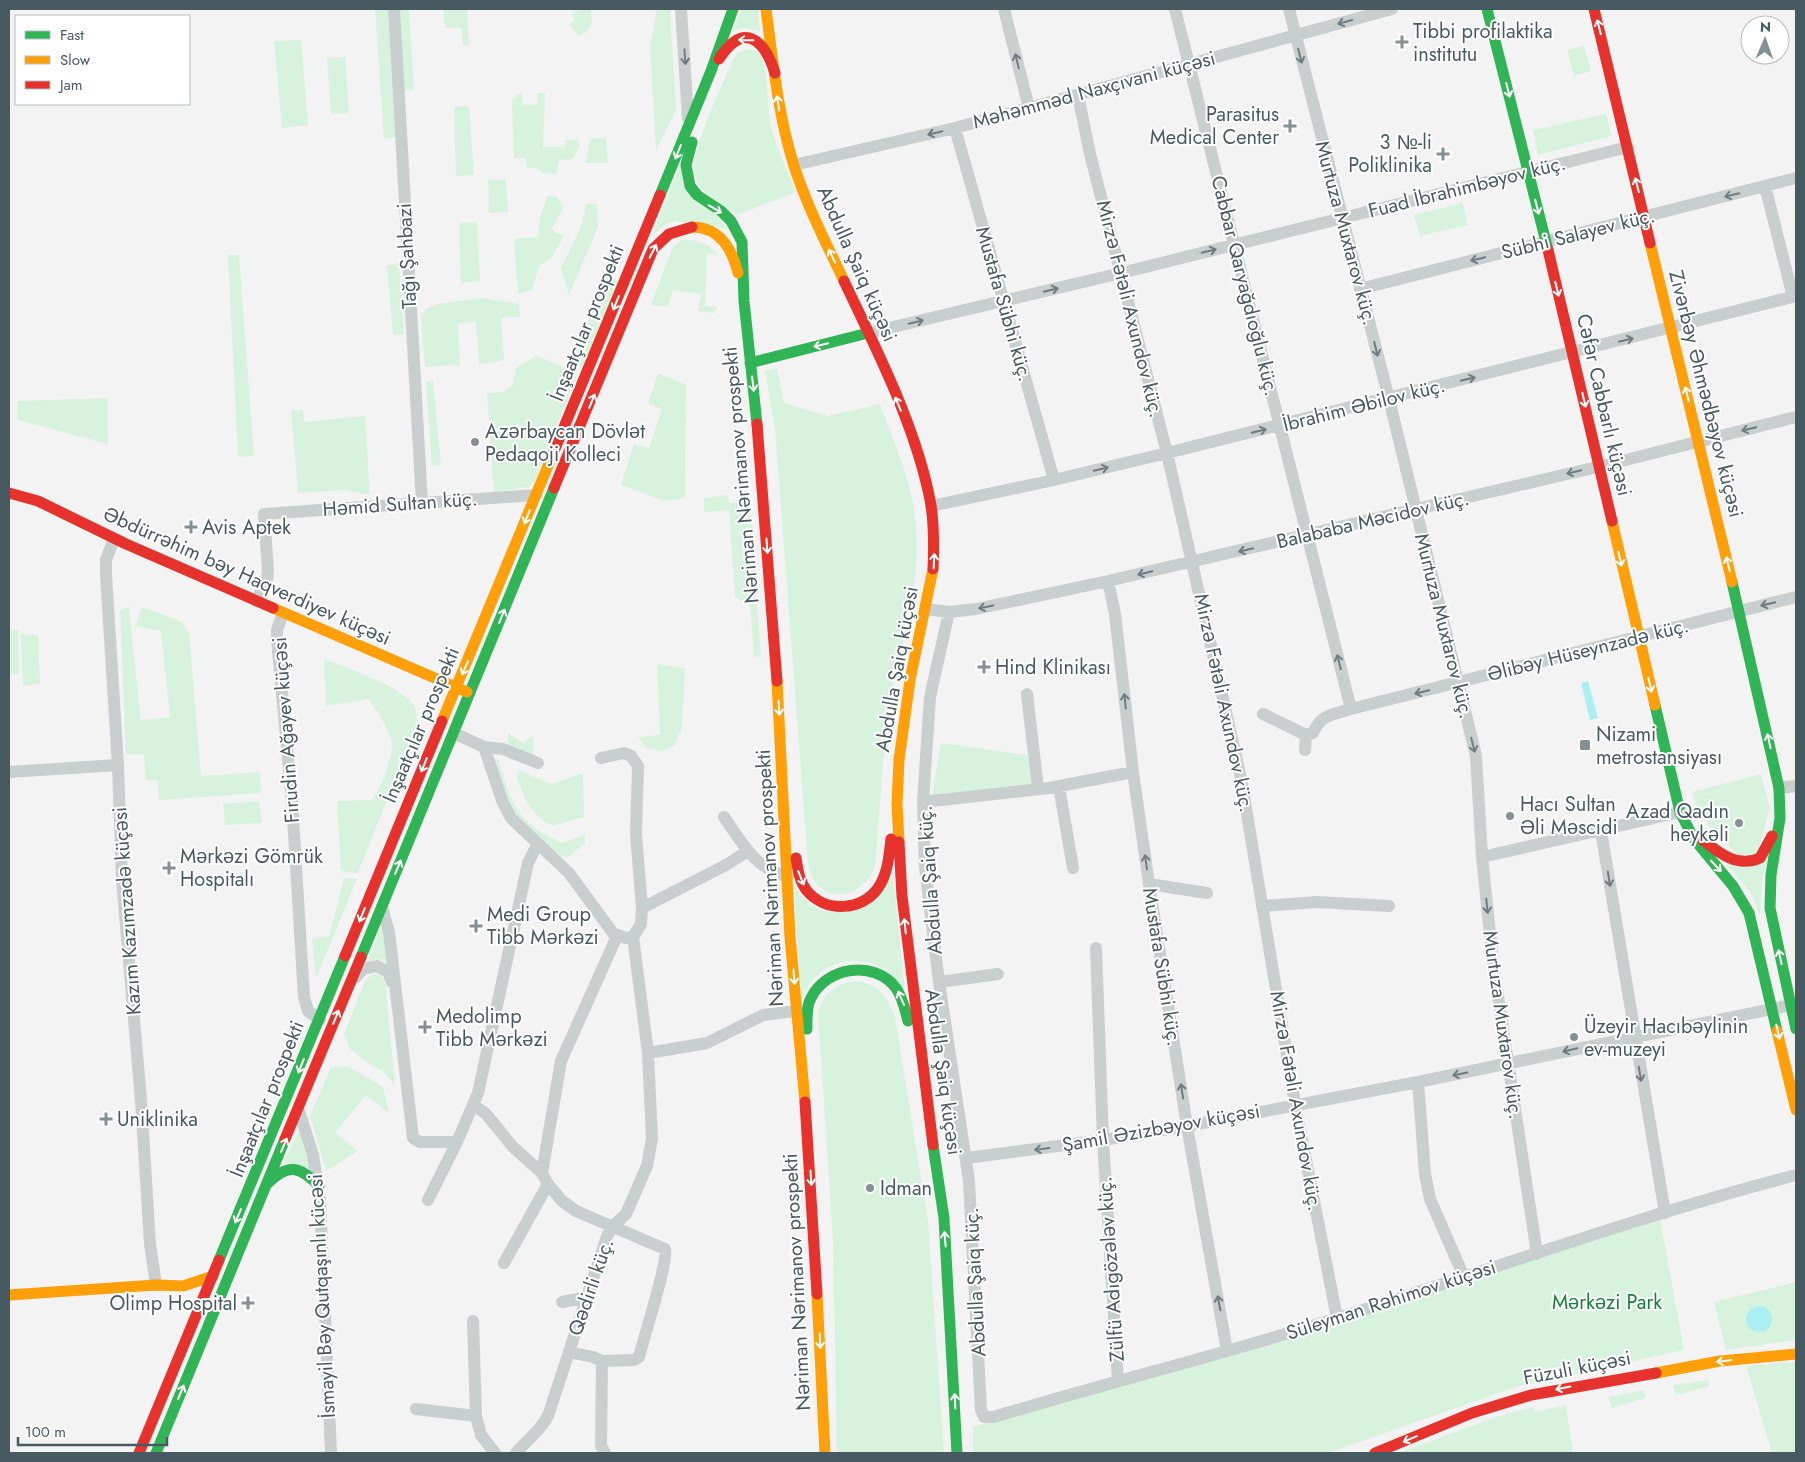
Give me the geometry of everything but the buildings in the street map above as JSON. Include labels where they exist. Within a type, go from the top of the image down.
[{"type":"main road","name":"İnşaatçılar prospekti","points":[[139,1453],[686,134],[711,71],[732,9]]},
{"type":"main road","name":"Abdulla Şaiq küçəsi","points":[[766,9],[782,125],[794,165],[810,210],[868,333],[910,431],[924,474],[931,506],[934,558],[926,609],[906,707],[897,804],[902,896],[923,1079],[944,1218],[950,1286],[957,1452]]},
{"type":"main road","name":"Cəfər Cabbarlı küçəsi","points":[[1487,9],[1573,353],[1680,812],[1687,828],[1704,854],[1734,885],[1744,900],[1754,930],[1796,1110]]},
{"type":"main road","name":"Zivərbəy Əhmədbəyov küçəsi","points":[[1594,9],[1740,612],[1779,788],[1781,809]]},
{"type":"main road","points":[[744,301],[744,255],[742,242],[737,230],[720,211],[697,195],[690,186],[686,174],[686,166],[711,71],[730,44],[747,38],[758,42],[764,47],[775,73]]},
{"type":"main road","name":"İnşaatçılar prospekti","points":[[156,1453],[658,242],[669,232],[690,227],[711,231],[719,236],[733,254],[744,301]]},
{"type":"main road","name":"Nəriman Nərimanov prospekti","points":[[744,301],[763,485],[787,831],[796,1011],[808,1130],[825,1453]]},
{"type":"main road","points":[[750,362],[868,333]]},
{"type":"main road","name":"Əbdürrəhim bəy Haqverdiyev küçəsi","points":[[9,493],[38,501],[114,538],[284,614],[470,693]]},
{"type":"main road","points":[[434,740],[454,733],[445,713]]},
{"type":"main road","points":[[787,831],[796,856],[801,881],[808,891],[828,905],[839,907],[853,905],[871,896],[883,879],[897,804]]},
{"type":"main road","points":[[1687,828],[1730,859],[1751,862],[1760,858],[1768,846],[1781,809]]},
{"type":"main road","points":[[1781,809],[1770,880],[1770,908],[1794,1004],[1796,1028]]},
{"type":"main road","points":[[808,1130],[807,1013],[811,998],[818,986],[836,974],[858,970],[873,972],[894,985],[904,1006],[923,1079]]},
{"type":"main road","points":[[267,1184],[279,1172],[292,1169],[306,1173],[319,1186]]},
{"type":"main road","points":[[9,1295],[156,1285],[183,1286],[213,1276]]},
{"type":"main road","points":[[183,1286],[202,1303]]},
{"type":"main road","name":"Füzuli küçəsi","points":[[1375,1453],[1472,1413],[1531,1395],[1668,1369],[1796,1353]]},
{"type":"street","name":"Tağı Şahbazi","points":[[394,9],[422,503]]},
{"type":"street","points":[[681,9],[688,106],[686,134]]},
{"type":"street","points":[[769,28],[771,9]]},
{"type":"street","points":[[1004,9],[1029,108]]},
{"type":"street","name":"Cabbar Qaryağdıoğlu küç.","points":[[1175,9],[1351,709]]},
{"type":"street","name":"Murtuza Muxtarov küç.","points":[[1288,9],[1416,510],[1476,756],[1482,857],[1493,963],[1537,1254]]},
{"type":"street","name":"Məhəmməd Naxçıvani küçəsi","points":[[794,165],[955,128],[1392,9]]},
{"type":"street","name":"Mirzə Fətəli Axundov küç.","points":[[1078,95],[1167,453],[1241,778],[1295,1104],[1337,1318]]},
{"type":"street","name":"Mustafa Sübhi küç.","points":[[955,128],[1054,480]]},
{"type":"street","name":"Fuad İbrahimbəyov küç.","points":[[868,333],[1121,273],[1628,147]]},
{"type":"street","name":"Sübhi Salayev küç.","points":[[1360,289],[1796,178]]},
{"type":"street","points":[[1765,186],[1795,296]]},
{"type":"street","name":"İbrahim Əbilov küç.","points":[[931,506],[1054,480],[1280,426],[1671,329],[1795,296]]},
{"type":"street","name":"Balababa Məcidov küç.","points":[[926,609],[948,612],[976,609],[1108,582],[1416,510],[1796,417]]},
{"type":"street","name":"Həmid Sultan küç.","points":[[256,601],[267,580],[268,571],[264,514],[536,495]]},
{"type":"street","name":"Kazım Kazımzadə küçəsi","points":[[114,538],[106,560],[106,575],[118,765],[122,880],[138,1053],[150,1244],[156,1285]]},
{"type":"street","name":"Mustafa Sübhi küç.","points":[[1108,582],[1115,614],[1133,772],[1149,884],[1187,1126],[1228,1351]]},
{"type":"street","name":"Əlibəy Hüseynzadə küç.","points":[[1306,735],[1313,733],[1319,720],[1324,717],[1351,709],[1796,598]]},
{"type":"street","name":"Abdulla Şaiq küç.","points":[[948,612],[930,697],[923,802],[925,867],[939,982],[966,1158],[973,1242],[981,1410],[984,1417]]},
{"type":"street","name":"Firudin Ağayev küçəsi","points":[[284,614],[277,630],[277,640],[292,801],[304,997],[308,1011],[320,1020]]},
{"type":"street","points":[[1027,694],[1038,789]]},
{"type":"street","points":[[1263,714],[1306,735],[1305,750]]},
{"type":"street","points":[[454,733],[484,746],[503,749],[538,763]]},
{"type":"street","points":[[484,746],[503,803],[511,818],[537,845],[569,873],[608,928],[617,936],[634,937],[642,924],[636,834],[638,766],[632,756],[624,753],[601,758]]},
{"type":"street","points":[[9,772],[118,765]]},
{"type":"street","points":[[923,802],[1059,787],[1133,772]]},
{"type":"street","points":[[1779,788],[1796,786]]},
{"type":"street","points":[[1059,787],[1073,868]]},
{"type":"street","points":[[1482,857],[1680,812]]},
{"type":"street","points":[[724,817],[748,851],[767,869],[775,874],[788,876]]},
{"type":"street","points":[[1601,831],[1665,1213]]},
{"type":"street","points":[[428,1200],[474,1105],[528,863],[537,845]]},
{"type":"street","points":[[642,908],[726,865],[748,851]]},
{"type":"street","points":[[1149,884],[1207,893]]},
{"type":"street","points":[[1262,906],[1317,902],[1389,906]]},
{"type":"street","points":[[382,907],[389,932],[413,1138],[420,1142],[457,1142]]},
{"type":"street","points":[[504,1263],[545,1178],[561,1061],[617,936]]},
{"type":"street","name":"Qədirli küç.","points":[[516,1453],[525,1441],[544,1425],[608,1236],[613,1226],[626,1214],[650,1157],[652,1116],[648,1053],[634,937]]},
{"type":"street","name":"Zülfü Adıgözələv küç.","points":[[1096,948],[1103,1140],[1118,1380]]},
{"type":"street","points":[[348,988],[364,969],[377,966],[388,972],[395,989]]},
{"type":"street","points":[[939,982],[998,974]]},
{"type":"street","name":"Şamil Əzizbəyov küçəsi","points":[[966,1158],[1103,1140],[1187,1126],[1508,1064],[1634,1036],[1794,1004]]},
{"type":"street","points":[[648,1053],[707,1042],[763,1016],[796,1011]]},
{"type":"street","points":[[1418,1082],[1425,1174],[1430,1199],[1464,1278]]},
{"type":"street","points":[[474,1105],[486,1114],[513,1146],[545,1178],[562,1201],[576,1211],[663,1247],[667,1253],[639,1357],[634,1360],[602,1361],[570,1352]]},
{"type":"street","name":"İsmayil Bəy Qutqaşınlı kücəsi","points":[[298,1111],[313,1155],[319,1186],[331,1453]]},
{"type":"street","name":"Süleyman Rəhimov küçəsi","points":[[984,1417],[994,1417],[1118,1380],[1228,1351],[1665,1213],[1796,1175]]},
{"type":"street","points":[[562,1302],[587,1298]]},
{"type":"street","points":[[473,1321],[476,1416],[481,1435],[495,1453]]},
{"type":"street","points":[[602,1361],[600,1446],[605,1453]]},
{"type":"street","points":[[416,1409],[476,1416]]},
{"type":"green space","points":[[375,9],[388,9],[395,137],[384,139]]},
{"type":"green space","points":[[398,9],[409,9],[414,90],[403,91]]},
{"type":"green space","points":[[443,9],[467,9],[469,45],[463,46],[461,28],[445,28]]},
{"type":"green space","points":[[582,9],[591,9],[592,19],[589,29],[578,36],[569,24],[575,20],[572,14]]},
{"type":"green space","points":[[657,9],[670,10],[676,110],[656,150],[650,46]]},
{"type":"green space","points":[[742,9],[758,9],[760,32],[746,28],[732,32]]},
{"type":"green space","points":[[301,40],[308,125],[282,128],[274,41]]},
{"type":"green space","points":[[1584,46],[1591,71],[1574,76],[1567,50]]},
{"type":"green space","points":[[748,49],[758,53],[764,62],[771,126],[796,192],[737,215],[702,189],[695,177],[694,166],[708,118],[734,58],[737,53]]},
{"type":"green space","points":[[345,57],[349,113],[331,114],[327,58]]},
{"type":"green space","points":[[522,92],[523,105],[538,104],[538,93],[545,93],[543,147],[565,147],[565,140],[577,140],[580,145],[573,159],[560,160],[556,174],[543,173],[537,168],[527,168],[525,158],[514,158],[512,100]]},
{"type":"green space","points":[[469,106],[474,175],[456,176],[454,107]]},
{"type":"green space","points":[[1606,114],[1612,136],[1538,155],[1533,130]]},
{"type":"green space","points":[[606,138],[608,163],[586,163],[590,139]]},
{"type":"green space","points":[[680,165],[719,219],[729,229],[676,221],[665,225],[652,236]]},
{"type":"green space","points":[[506,179],[508,212],[489,213],[488,180]]},
{"type":"green space","points":[[548,195],[557,197],[564,207],[551,230],[564,236],[551,259],[539,266],[532,290],[518,294],[514,239],[538,237],[540,217]]},
{"type":"green space","points":[[1462,201],[1468,225],[1420,236],[1414,215],[1459,204]]},
{"type":"green space","points":[[597,204],[598,227],[569,295],[561,268],[581,227],[586,205]]},
{"type":"green space","points":[[477,222],[480,281],[461,283],[459,223]]},
{"type":"green space","points":[[682,240],[702,243],[710,247],[718,255],[707,254],[705,306],[717,307],[714,313],[698,311],[701,294],[673,290],[668,307],[651,305],[672,248]]},
{"type":"green space","points":[[228,255],[239,255],[254,456],[238,457]]},
{"type":"green space","points":[[399,264],[404,334],[393,335],[387,265]]},
{"type":"green space","points":[[606,276],[619,282],[582,368],[571,363]]},
{"type":"green space","points":[[481,298],[519,304],[520,317],[501,318],[504,360],[479,364],[476,322],[458,323],[460,365],[425,367],[421,317],[426,309],[438,304]]},
{"type":"green space","points":[[536,356],[578,373],[534,482],[528,487],[494,492],[487,393],[504,392],[513,384],[516,368]]},
{"type":"green space","points":[[777,368],[784,403],[828,416],[880,404],[903,464],[912,496],[916,527],[916,569],[889,707],[875,866],[869,878],[860,887],[850,892],[839,894],[829,893],[820,887],[812,878],[808,864],[775,428],[765,371]]},
{"type":"green space","points":[[658,373],[686,385],[685,498],[664,501],[621,485],[634,444],[649,448],[662,409],[648,404]]},
{"type":"green space","points":[[433,381],[441,465],[432,466],[426,382]]},
{"type":"green space","points":[[107,398],[108,444],[18,420],[17,401]]},
{"type":"green space","points":[[303,410],[304,422],[365,416],[370,495],[344,490],[298,493],[291,411]]},
{"type":"green space","points":[[728,495],[729,503],[750,502],[761,657],[754,656],[750,605],[735,597],[729,510],[704,512],[704,498]]},
{"type":"green space","points":[[129,607],[141,723],[142,720],[170,717],[161,631],[135,626],[142,607],[180,621],[189,633],[201,776],[260,772],[261,793],[159,800],[157,780],[146,781],[144,754],[126,754],[120,610]]},
{"type":"green space","points":[[9,630],[18,630],[19,674],[9,674]]},
{"type":"green space","points":[[21,634],[38,635],[40,684],[23,686]]},
{"type":"green space","points":[[324,659],[373,678],[398,691],[414,706],[416,713],[417,725],[358,873],[341,871],[337,801],[372,800],[388,766],[392,744],[383,720],[368,699],[326,706]]},
{"type":"green space","points":[[657,664],[685,668],[682,728],[674,746],[663,751],[646,748],[638,737],[660,735]]},
{"type":"green space","points":[[508,733],[523,743],[533,736],[534,755],[508,747]]},
{"type":"green space","points":[[941,743],[1027,755],[1031,788],[932,796]]},
{"type":"green space","points":[[491,757],[498,759],[512,800],[525,819],[546,835],[562,843],[585,835],[585,843],[567,858],[555,852],[511,813]]},
{"type":"green space","points":[[520,771],[552,784],[583,773],[584,817],[553,826],[545,821],[532,810],[525,798],[516,773]]},
{"type":"green space","points":[[1761,774],[1770,808],[1759,849],[1756,854],[1738,855],[1708,825],[1703,812],[1696,808],[1692,792]]},
{"type":"green space","points":[[259,801],[262,823],[225,825],[223,804]]},
{"type":"green space","points":[[1769,857],[1762,878],[1760,916],[1751,893],[1726,863]]},
{"type":"green space","points":[[893,873],[905,991],[893,976],[874,964],[854,961],[844,962],[835,964],[818,975],[808,987],[801,1004],[794,885],[811,904],[821,910],[834,913]]},
{"type":"green space","points":[[344,878],[357,879],[316,978],[312,939],[329,936]]},
{"type":"green space","points":[[381,926],[385,928],[388,963],[378,959],[367,962]]},
{"type":"green space","points":[[378,974],[385,980],[395,1086],[383,1071],[374,1067],[351,1050],[344,1034],[365,981],[371,975]]},
{"type":"green space","points":[[857,981],[872,986],[882,993],[895,1017],[928,1221],[944,1453],[837,1452],[833,1241],[818,1013],[827,995],[832,990],[843,984]]},
{"type":"green space","points":[[348,1066],[383,1087],[389,1113],[366,1095],[335,1133],[358,1151],[326,1171],[310,1116],[331,1067]]},
{"type":"green space","points":[[299,1131],[311,1170],[283,1163]]},
{"type":"green space","name":"Mərkəzi Park","points":[[1660,1219],[1684,1350],[1519,1386],[1328,1453],[973,1453],[973,1427]]},
{"type":"green space","points":[[1796,1282],[1796,1340],[1726,1350],[1714,1302]]},
{"type":"green space","points":[[1796,1362],[1796,1453],[1772,1453],[1746,1366]]},
{"type":"green space","points":[[1708,1380],[1710,1386],[1676,1395],[1673,1385]]},
{"type":"green space","points":[[1644,1390],[1645,1398],[1612,1408],[1609,1397]]},
{"type":"green space","points":[[1566,1405],[1573,1453],[1399,1453],[1495,1417],[1533,1407],[1535,1412]]},
{"type":"water","points":[[1588,681],[1598,718],[1590,720],[1581,683]]},
{"type":"water","points":[[1759,1306],[1768,1310],[1772,1319],[1768,1328],[1759,1332],[1750,1328],[1746,1319],[1750,1310]]},
{"type":"traffic: fast","points":[[660,195],[711,71],[733,9]]},
{"type":"traffic: fast","points":[[1487,9],[1548,250]]},
{"type":"traffic: fast","points":[[692,142],[686,165],[690,186],[697,195],[721,211],[731,221],[742,242],[744,301],[757,424]]},
{"type":"traffic: fast","points":[[750,363],[868,333]]},
{"type":"traffic: fast","points":[[361,957],[554,488]]},
{"type":"traffic: fast","points":[[1732,582],[1779,788],[1780,818],[1771,875],[1770,908],[1796,1029]]},
{"type":"traffic: fast","points":[[1655,705],[1680,812],[1694,839],[1733,886],[1749,913],[1777,1031]]},
{"type":"traffic: fast","points":[[219,1260],[345,956]]},
{"type":"traffic: fast","points":[[807,1029],[808,1005],[818,987],[828,979],[839,974],[863,970],[876,973],[887,979],[896,988],[904,1004],[908,1021]]},
{"type":"traffic: fast","points":[[156,1453],[285,1139]]},
{"type":"traffic: fast","points":[[933,1145],[944,1218],[957,1453]]},
{"type":"traffic: fast","points":[[268,1183],[282,1172],[294,1170],[306,1174],[319,1186]]},
{"type":"traffic: slow","points":[[766,9],[780,108],[788,147],[811,210],[844,281]]},
{"type":"traffic: slow","points":[[692,227],[702,228],[717,235],[728,248],[738,273]]},
{"type":"traffic: slow","points":[[1650,243],[1732,582]]},
{"type":"traffic: slow","points":[[442,721],[552,456]]},
{"type":"traffic: slow","points":[[1612,521],[1655,705]]},
{"type":"traffic: slow","points":[[899,842],[897,804],[899,760],[910,680],[933,569]]},
{"type":"traffic: slow","points":[[273,608],[467,692]]},
{"type":"traffic: slow","points":[[777,681],[790,937],[805,1102]]},
{"type":"traffic: slow","points":[[1777,1031],[1796,1110]]},
{"type":"traffic: slow","points":[[9,1295],[156,1285],[183,1286],[213,1276]]},
{"type":"traffic: slow","points":[[817,1294],[825,1453]]},
{"type":"traffic: slow","points":[[1656,1373],[1720,1361],[1796,1354]]},
{"type":"traffic: jam","points":[[1594,9],[1650,243]]},
{"type":"traffic: jam","points":[[719,59],[728,47],[737,40],[752,39],[765,51],[775,73]]},
{"type":"traffic: jam","points":[[552,456],[660,195]]},
{"type":"traffic: jam","points":[[554,488],[653,249],[669,234],[692,227]]},
{"type":"traffic: jam","points":[[1548,250],[1612,521]]},
{"type":"traffic: jam","points":[[844,281],[895,390],[925,476],[933,521],[933,569]]},
{"type":"traffic: jam","points":[[757,424],[777,681]]},
{"type":"traffic: jam","points":[[9,493],[38,501],[126,544],[273,608]]},
{"type":"traffic: jam","points":[[345,956],[442,721]]},
{"type":"traffic: jam","points":[[1703,840],[1730,858],[1752,861],[1760,858],[1772,836]]},
{"type":"traffic: jam","points":[[796,858],[802,883],[815,898],[834,906],[854,905],[871,896],[881,883],[888,864],[891,839]]},
{"type":"traffic: jam","points":[[899,842],[902,896],[933,1145]]},
{"type":"traffic: jam","points":[[285,1139],[361,957]]},
{"type":"traffic: jam","points":[[805,1102],[817,1294]]},
{"type":"traffic: jam","points":[[139,1453],[219,1260]]},
{"type":"traffic: jam","points":[[1375,1453],[1472,1413],[1531,1395],[1656,1373]]},
{"type":"place","name":"Tibbi profilaktika institutu","points":[[1402,42]]},
{"type":"place","name":"Parasitus Medical Center","points":[[1290,126]]},
{"type":"place","name":"3 №-li Poliklinika","points":[[1443,154]]},
{"type":"place","name":"Azərbaycan Dövlət Pedaqoji Kolleci","points":[[475,442]]},
{"type":"place","name":"Avis Aptek","points":[[191,527]]},
{"type":"place","name":"Hind Klinikası","points":[[984,667]]},
{"type":"place","name":"Nizami metrostansiyası","points":[[1585,745]]},
{"type":"place","name":"Hacı Sultan Əli Məscidi","points":[[1510,816]]},
{"type":"place","name":"Azad Qadın heykəli","points":[[1739,823]]},
{"type":"place","name":"Mərkəzi Gömrük Hospitalı","points":[[169,868]]},
{"type":"place","name":"Medi Group Tibb Mərkəzi","points":[[476,926]]},
{"type":"place","name":"Medolimp Tibb Mərkəzi","points":[[425,1027]]},
{"type":"place","name":"Üzeyir Hacıbəylinin ev-muzeyi","points":[[1574,1037]]},
{"type":"place","name":"Uniklinika","points":[[106,1119]]},
{"type":"place","name":"Idman","points":[[870,1188]]},
{"type":"place","name":"Olimp Hospital","points":[[248,1303]]}]
